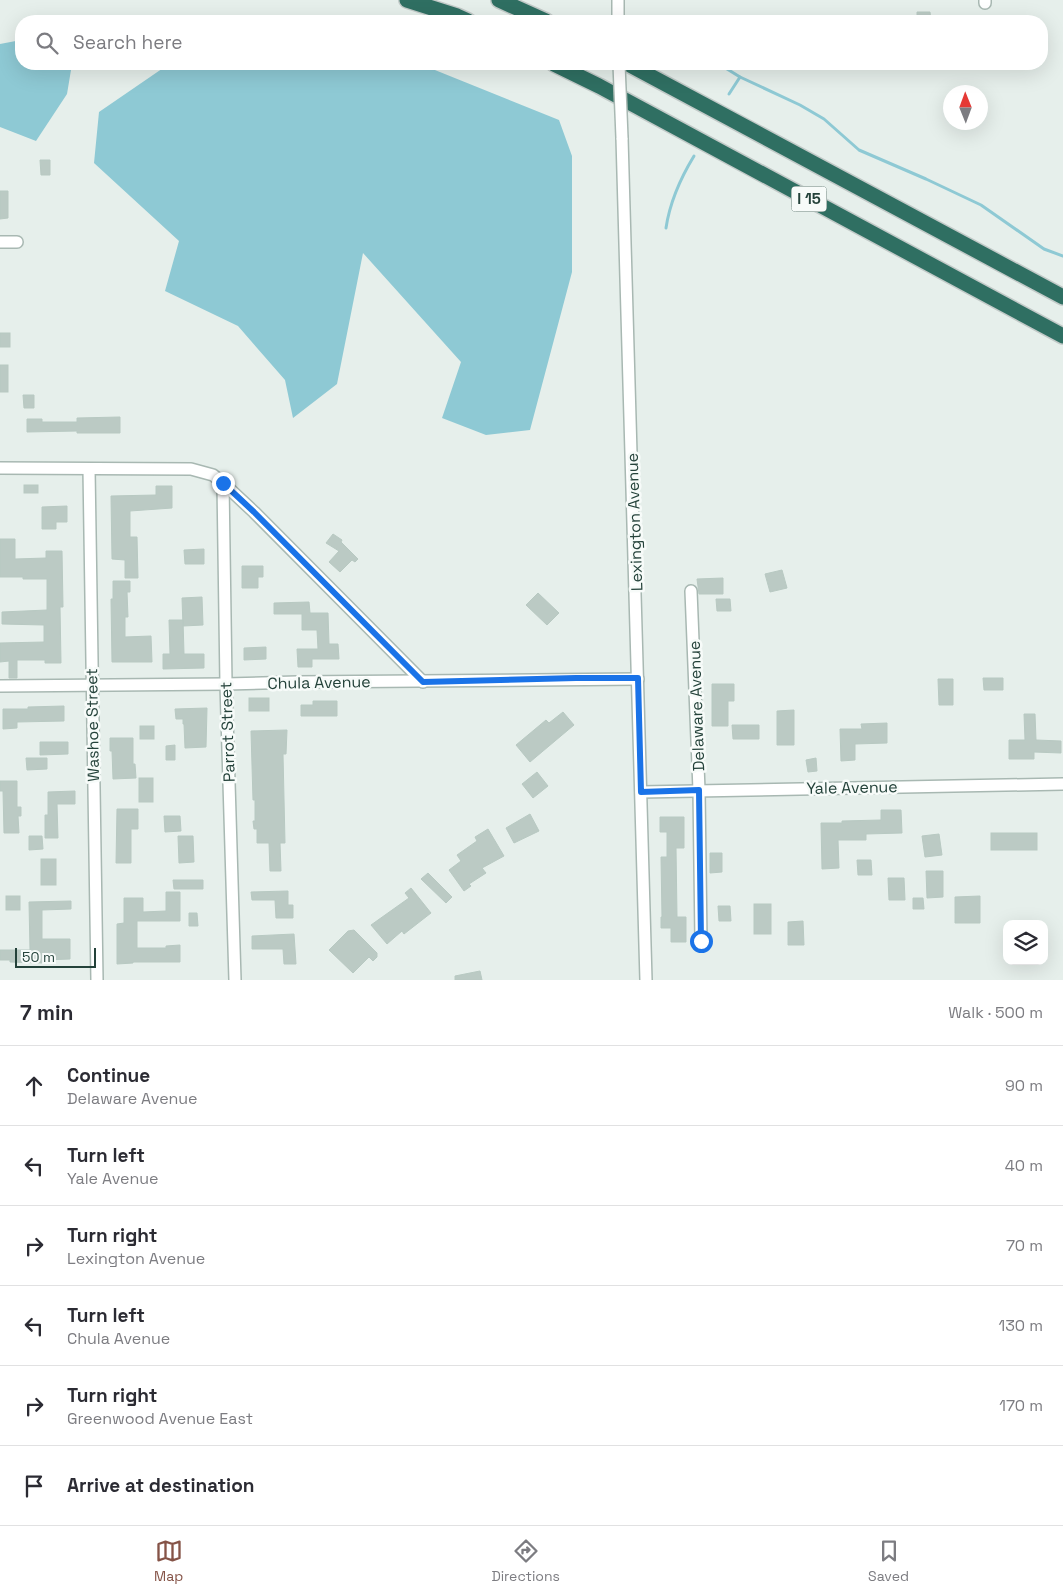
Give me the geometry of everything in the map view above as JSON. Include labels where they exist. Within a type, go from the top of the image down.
[{"type":"highway","points":[[407,0],[455,15]]},
{"type":"highway","points":[[499,0],[533,15]]},
{"type":"highway","name":"I 15","points":[[566,70],[1063,336]]},
{"type":"highway","name":"I 15","points":[[639,70],[1063,297]]},
{"type":"street","points":[[618,0],[618,15]]},
{"type":"street","name":"Lexington Avenue","points":[[620,70],[646,980]]},
{"type":"street","points":[[0,242],[17,242]]},
{"type":"street","points":[[0,468],[191,469],[213,475],[254,512],[423,682]]},
{"type":"street","name":"Washoe Street","points":[[89,469],[91,685],[98,980]]},
{"type":"street","name":"Parrot Street","points":[[223,483],[226,684],[235,980]]},
{"type":"street","name":"Delaware Avenue","points":[[691,591],[699,790],[701,941]]},
{"type":"street","name":"Chula Avenue","points":[[0,686],[638,678]]},
{"type":"street","name":"Yale Avenue","points":[[641,792],[1063,784]]},
{"type":"water","points":[[15,41],[15,70],[71,70],[67,94],[36,141],[0,127],[0,44]]},
{"type":"water","points":[[160,70],[435,70],[559,120],[572,156],[572,272],[530,430],[486,435],[442,418],[461,362],[363,253],[337,384],[293,418],[285,380],[238,326],[165,291],[179,241],[94,163],[99,112]]},
{"type":"building","points":[[917,12],[930,12],[930,15],[917,15]]},
{"type":"building","points":[[40,160],[50,160],[50,175],[41,175]]},
{"type":"building","points":[[0,191],[8,191],[8,218],[0,219]]},
{"type":"building","points":[[0,333],[10,333],[10,347],[0,347]]},
{"type":"building","points":[[0,365],[8,365],[8,392],[0,392]]},
{"type":"building","points":[[23,395],[34,395],[34,408],[24,408]]},
{"type":"building","points":[[120,417],[120,433],[77,433],[77,431],[27,432],[27,419],[42,419],[42,422],[77,422],[77,418]]},
{"type":"building","points":[[24,485],[38,485],[38,493],[24,493]]},
{"type":"building","points":[[156,486],[172,486],[172,508],[130,511],[130,537],[137,537],[138,578],[125,578],[125,560],[112,559],[111,496],[156,495]]},
{"type":"building","points":[[67,506],[67,522],[56,522],[56,529],[42,529],[42,507]]},
{"type":"building","points":[[333,534],[342,540],[341,542],[358,559],[355,562],[352,560],[340,572],[329,562],[339,551],[326,543]]},
{"type":"building","points":[[0,539],[15,539],[15,559],[46,558],[46,551],[62,551],[61,663],[45,663],[45,660],[17,660],[17,678],[9,678],[9,661],[0,662],[0,643],[44,642],[44,625],[2,624],[2,612],[47,610],[47,579],[0,577]]},
{"type":"building","points":[[204,549],[204,564],[185,564],[184,550]]},
{"type":"building","points":[[242,566],[263,566],[263,577],[258,577],[258,588],[242,588]]},
{"type":"building","points":[[782,570],[787,588],[770,592],[765,574]]},
{"type":"building","points":[[723,578],[723,594],[699,594],[697,579]]},
{"type":"building","points":[[113,581],[130,581],[130,592],[127,592],[128,617],[125,617],[125,637],[151,636],[152,662],[112,662],[111,599],[113,599]]},
{"type":"building","points":[[538,593],[559,613],[547,625],[526,605]]},
{"type":"building","points":[[202,597],[203,625],[183,626],[182,598]]},
{"type":"building","points":[[716,599],[730,599],[731,611],[717,611]]},
{"type":"building","points":[[309,602],[310,613],[328,613],[329,644],[338,644],[339,659],[312,659],[312,667],[298,667],[297,649],[318,649],[317,630],[302,630],[302,614],[274,614],[274,603]]},
{"type":"building","points":[[169,620],[183,620],[184,654],[204,654],[204,668],[163,669],[163,654],[170,654]]},
{"type":"building","points":[[266,647],[266,659],[244,660],[244,648]]},
{"type":"building","points":[[983,678],[1003,678],[1003,690],[984,690]]},
{"type":"building","points":[[938,679],[953,679],[953,705],[939,705]]},
{"type":"building","points":[[712,684],[734,684],[734,701],[728,701],[728,726],[712,726]]},
{"type":"building","points":[[249,698],[269,698],[269,711],[249,711]]},
{"type":"building","points":[[313,701],[337,701],[337,716],[301,716],[301,705],[313,705]]},
{"type":"building","points":[[64,706],[64,721],[17,722],[17,728],[3,729],[3,709]]},
{"type":"building","points":[[207,708],[206,747],[185,748],[183,719],[176,719],[175,709]]},
{"type":"building","points":[[794,710],[794,745],[777,745],[777,711]]},
{"type":"building","points":[[563,712],[574,725],[530,762],[516,745],[546,720],[549,723]]},
{"type":"building","points":[[1024,714],[1035,714],[1036,740],[1061,741],[1061,753],[1034,752],[1034,759],[1009,759],[1009,740],[1025,740]]},
{"type":"building","points":[[887,723],[887,743],[855,744],[855,760],[841,761],[840,729],[862,729],[861,724]]},
{"type":"building","points":[[732,725],[759,725],[759,739],[733,739]]},
{"type":"building","points":[[140,726],[154,726],[154,739],[140,739]]},
{"type":"building","points":[[287,730],[286,754],[283,754],[285,843],[280,843],[281,871],[270,871],[269,843],[257,843],[257,829],[254,829],[255,800],[253,800],[251,731]]},
{"type":"building","points":[[110,738],[133,738],[133,764],[135,764],[136,778],[113,779]]},
{"type":"building","points":[[40,742],[68,742],[68,754],[40,755]]},
{"type":"building","points":[[175,745],[175,760],[166,760],[166,746]]},
{"type":"building","points":[[26,758],[47,758],[47,769],[27,770]]},
{"type":"building","points":[[816,758],[817,771],[808,772],[806,760]]},
{"type":"building","points":[[537,772],[548,786],[533,798],[522,784]]},
{"type":"building","points":[[139,778],[153,778],[153,802],[139,802]]},
{"type":"building","points":[[0,781],[17,781],[17,807],[21,807],[21,816],[18,816],[19,833],[4,833],[3,791],[0,791]]},
{"type":"building","points":[[75,791],[75,804],[57,804],[58,838],[45,838],[48,792]]},
{"type":"building","points":[[117,809],[138,809],[138,829],[131,829],[131,863],[116,863]]},
{"type":"building","points":[[881,810],[901,810],[902,833],[866,834],[866,840],[838,840],[839,868],[822,869],[821,823],[881,820]]},
{"type":"building","points":[[530,814],[539,831],[514,843],[506,828]]},
{"type":"building","points":[[164,816],[180,816],[181,831],[165,832]]},
{"type":"building","points":[[660,817],[684,817],[684,848],[676,848],[677,917],[686,917],[686,942],[671,942],[671,928],[661,928],[661,857],[667,857],[667,832],[660,832]]},
{"type":"building","points":[[488,829],[504,856],[482,868],[486,873],[469,884],[471,886],[464,891],[449,870],[461,861],[457,855],[477,841],[475,837]]},
{"type":"building","points":[[991,833],[1037,833],[1037,850],[991,850]]},
{"type":"building","points":[[939,834],[942,855],[925,857],[922,836]]},
{"type":"building","points":[[29,836],[42,836],[43,849],[29,850]]},
{"type":"building","points":[[178,836],[193,836],[194,862],[179,863]]},
{"type":"building","points":[[710,853],[722,853],[722,872],[710,873]]},
{"type":"building","points":[[41,859],[56,859],[56,885],[41,885]]},
{"type":"building","points":[[857,860],[871,860],[872,875],[858,875]]},
{"type":"building","points":[[926,871],[943,871],[943,897],[927,898]]},
{"type":"building","points":[[428,873],[452,897],[446,903],[421,879]]},
{"type":"building","points":[[888,878],[904,878],[905,900],[889,900]]},
{"type":"building","points":[[173,880],[203,880],[203,889],[174,889]]},
{"type":"building","points":[[411,888],[431,913],[404,934],[402,931],[387,944],[371,925],[409,898],[405,893]]},
{"type":"building","points":[[288,891],[288,905],[293,905],[293,918],[276,918],[275,900],[252,900],[251,892]]},
{"type":"building","points":[[166,892],[180,892],[180,921],[137,921],[137,948],[166,948],[166,946],[180,945],[180,962],[117,964],[117,924],[124,923],[124,898],[143,898],[143,912],[166,911]]},
{"type":"building","points":[[6,896],[20,896],[20,910],[6,910]]},
{"type":"building","points":[[980,896],[980,923],[955,923],[955,897]]},
{"type":"building","points":[[913,898],[923,898],[924,909],[913,909]]},
{"type":"building","points":[[71,901],[71,909],[42,910],[42,939],[70,939],[70,959],[44,960],[44,963],[0,960],[0,950],[30,950],[29,902]]},
{"type":"building","points":[[754,904],[771,904],[771,934],[754,934]]},
{"type":"building","points":[[718,906],[730,906],[731,921],[719,921]]},
{"type":"building","points":[[189,913],[197,913],[198,926],[189,926]]},
{"type":"building","points":[[803,921],[804,945],[788,945],[788,922]]},
{"type":"building","points":[[354,930],[377,953],[377,957],[373,961],[369,957],[353,973],[329,950],[348,931]]},
{"type":"building","points":[[294,934],[296,964],[284,964],[283,949],[252,949],[252,936]]},
{"type":"building","points":[[480,971],[482,980],[455,980],[455,976]]},
{"type":"waterway","points":[[729,70],[824,119],[859,150],[981,205],[1044,249],[1063,256]]},
{"type":"waterway","points":[[729,94],[740,77]]},
{"type":"waterway","points":[[666,228],[676,190],[694,156]]},
{"type":"route","points":[[223,483],[423,682],[638,678],[641,792],[699,790],[701,941]]}]
